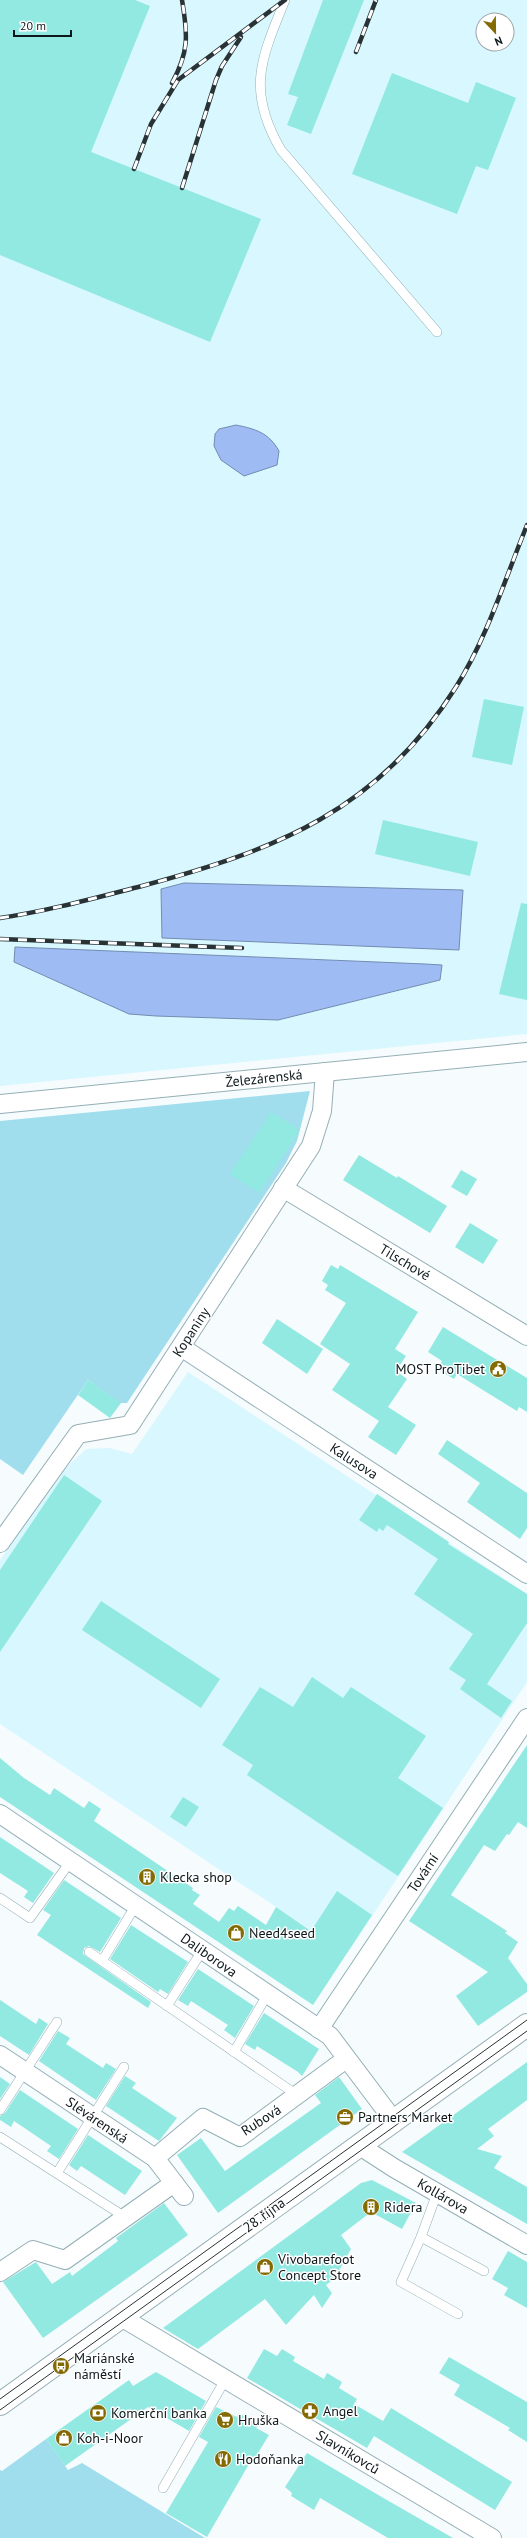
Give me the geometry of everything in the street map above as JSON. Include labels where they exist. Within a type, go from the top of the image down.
[{"type":"main road","name":"28. října","points":[[0,2404],[527,2025]]},
{"type":"street","name":"Železárenská","points":[[0,1104],[527,1052]]},
{"type":"street","name":"Kopaniny","points":[[0,1543],[78,1434],[130,1425],[311,1146],[316,1134],[324,1100],[325,1072]]},
{"type":"street","name":"Tilschové","points":[[283,1188],[527,1336]]},
{"type":"street","name":"Kalusova","points":[[181,1347],[527,1574]]},
{"type":"street","name":"Tovární","points":[[319,2029],[527,1718]]},
{"type":"street","name":"Daliborova","points":[[1,1817],[136,1905],[267,1995],[330,2036],[394,2121]]},
{"type":"street","name":"Slévárenská","points":[[0,2055],[155,2158],[179,2190],[125,2217]]},
{"type":"street","name":"Rubová","points":[[155,2158],[203,2118],[240,2137],[346,2059]]},
{"type":"street","name":"Kollárova","points":[[360,2146],[527,2245]]},
{"type":"street","points":[[0,2272],[33,2250],[65,2260],[125,2217]]},
{"type":"street","name":"Slavníkovců","points":[[121,2317],[492,2538]]},
{"type":"lane","points":[[285,0],[264,51],[259,83],[262,104],[269,130],[281,150],[437,332]]},
{"type":"lane","points":[[0,1898],[30,1918],[70,1862]]},
{"type":"lane","points":[[102,1961],[136,1905]]},
{"type":"lane","points":[[167,2006],[202,1951]]},
{"type":"lane","points":[[89,1952],[297,2095]]},
{"type":"lane","points":[[234,2052],[267,1995]]},
{"type":"lane","points":[[0,2110],[57,2022]]},
{"type":"lane","points":[[57,2173],[124,2067]]},
{"type":"lane","points":[[0,2137],[125,2217]]},
{"type":"lane","points":[[437,2193],[421,2238],[401,2282],[458,2314]]},
{"type":"lane","points":[[421,2238],[484,2271]]},
{"type":"lane","points":[[162,2488],[225,2380]]},
{"type":"shaded area","points":[[0,0],[527,0],[527,1034],[0,1086]]},
{"type":"shaded area","points":[[236,425],[256,430],[271,440],[279,451],[277,465],[244,476],[221,460],[214,446],[215,434],[219,429]]},
{"type":"shaded area","points":[[184,883],[463,890],[459,950],[162,938],[161,889]]},
{"type":"shaded area","points":[[15,947],[442,965],[440,980],[278,1020],[156,1016],[129,1014],[14,962]]},
{"type":"shaded area","points":[[310,1091],[297,1141],[286,1163],[127,1403],[120,1403],[88,1380],[23,1475],[0,1459],[0,1121]]},
{"type":"shaded area","points":[[188,1372],[527,1594],[527,1682],[347,1954],[0,1724],[0,1560],[57,1476],[86,1449],[110,1448],[132,1454]]},
{"type":"shaded area","points":[[46,2439],[68,2470],[82,2463],[205,2538],[0,2538],[0,2470],[2,2471]]},
{"type":"building","points":[[0,0],[135,0],[150,6],[91,152],[261,219],[210,342],[0,255]]},
{"type":"building","points":[[323,0],[364,0],[311,134],[287,125],[298,97],[288,94]]},
{"type":"building","points":[[392,73],[468,103],[476,82],[516,98],[488,170],[476,166],[457,214],[352,174]]},
{"type":"building","points":[[484,699],[524,707],[512,765],[472,757]]},
{"type":"building","points":[[383,820],[478,842],[470,876],[375,854]]},
{"type":"building","points":[[521,903],[527,904],[527,1000],[499,994]]},
{"type":"building","points":[[271,1112],[300,1130],[259,1193],[230,1174]]},
{"type":"building","points":[[359,1155],[397,1178],[398,1176],[447,1206],[430,1233],[343,1180]]},
{"type":"building","points":[[461,1170],[477,1179],[467,1196],[451,1187]]},
{"type":"building","points":[[470,1223],[498,1240],[483,1264],[455,1247]]},
{"type":"building","points":[[331,1265],[338,1269],[340,1265],[418,1312],[395,1349],[406,1356],[396,1371],[407,1379],[388,1407],[416,1425],[396,1455],[368,1437],[379,1421],[332,1390],[350,1364],[320,1344],[346,1303],[325,1290],[328,1285],[322,1281]]},
{"type":"building","points":[[277,1319],[323,1349],[307,1374],[262,1343]]},
{"type":"building","points":[[443,1327],[527,1378],[527,1412],[519,1407],[517,1411],[457,1374],[454,1379],[437,1369],[442,1361],[428,1352]]},
{"type":"building","points":[[88,1380],[121,1403],[110,1418],[78,1395]]},
{"type":"building","points":[[447,1440],[527,1493],[527,1528],[520,1539],[467,1502],[480,1483],[438,1454]]},
{"type":"building","points":[[64,1475],[102,1501],[0,1652],[0,1570]]},
{"type":"building","points":[[377,1494],[449,1542],[448,1544],[527,1594],[527,1623],[487,1684],[512,1701],[501,1718],[460,1689],[466,1680],[449,1669],[473,1634],[414,1594],[438,1559],[387,1525],[383,1531],[379,1528],[377,1532],[359,1520]]},
{"type":"building","points":[[101,1601],[220,1679],[201,1708],[82,1630]]},
{"type":"building","points":[[312,1677],[343,1698],[351,1687],[426,1736],[398,1778],[443,1808],[398,1876],[247,1775],[253,1765],[222,1745],[260,1687],[293,1707]]},
{"type":"building","points":[[527,1745],[527,1828],[518,1822],[495,1851],[484,1845],[451,1895],[507,1931],[505,1933],[518,1942],[508,1958],[527,1984],[527,1992],[478,2026],[456,1996],[488,1972],[409,1921]]},
{"type":"building","points":[[0,1758],[24,1778],[50,1795],[54,1788],[84,1808],[89,1801],[101,1809],[94,1821],[193,1888],[192,1890],[200,1895],[193,1904],[219,1922],[229,1908],[234,1911],[238,1906],[266,1925],[276,1907],[311,1931],[337,1891],[372,1915],[313,2005],[0,1797]]},
{"type":"building","points":[[183,1797],[199,1807],[186,1827],[170,1817]]},
{"type":"building","points":[[0,1837],[54,1873],[33,1903],[24,1897],[28,1891],[0,1873]]},
{"type":"building","points":[[64,1880],[121,1918],[100,1952],[89,1946],[84,1948],[83,1954],[151,2002],[148,2008],[37,1935],[51,1915],[43,1910]]},
{"type":"building","points":[[131,1925],[188,1962],[168,1994],[160,1989],[158,1992],[110,1959]]},
{"type":"building","points":[[198,1969],[254,2006],[235,2038],[224,2030],[228,2025],[191,2001],[188,2006],[178,2000]]},
{"type":"building","points":[[0,2000],[36,2024],[39,2018],[48,2024],[29,2055],[0,2036]]},
{"type":"building","points":[[264,2013],[319,2049],[302,2076],[257,2046],[255,2050],[245,2044]]},
{"type":"building","points":[[58,2031],[70,2038],[66,2044],[103,2068],[106,2063],[116,2069],[96,2100],[39,2061]]},
{"type":"building","points":[[527,2062],[527,2100],[488,2129],[494,2136],[477,2149],[502,2156],[494,2168],[527,2187],[527,2224],[402,2152]]},
{"type":"building","points":[[125,2076],[136,2083],[132,2088],[177,2118],[159,2141],[106,2106]]},
{"type":"building","points":[[0,2077],[10,2084],[0,2099]]},
{"type":"building","points":[[339,2077],[362,2109],[218,2213],[177,2155],[201,2138],[225,2171],[321,2103],[315,2095]]},
{"type":"building","points":[[20,2090],[78,2129],[59,2159],[47,2151],[51,2146],[14,2121],[11,2127],[0,2120],[0,2116],[5,2113]]},
{"type":"building","points":[[88,2135],[142,2171],[125,2195],[81,2166],[77,2171],[69,2165]]},
{"type":"building","points":[[372,2180],[416,2203],[402,2229],[371,2212],[341,2235],[351,2249],[335,2278],[326,2285],[332,2293],[322,2308],[314,2295],[286,2325],[265,2299],[198,2349],[163,2328],[361,2183]]},
{"type":"building","points":[[164,2203],[188,2235],[43,2338],[3,2282],[36,2262],[52,2284],[70,2272],[72,2276],[118,2241],[116,2238]]},
{"type":"building","points":[[508,2251],[527,2262],[527,2308],[504,2295],[508,2288],[492,2279]]},
{"type":"building","points":[[264,2349],[277,2356],[282,2349],[295,2357],[293,2361],[324,2379],[327,2373],[342,2382],[339,2388],[357,2399],[354,2404],[383,2421],[391,2408],[512,2482],[495,2510],[374,2436],[367,2448],[247,2378]]},
{"type":"building","points":[[449,2357],[527,2402],[527,2442],[508,2430],[510,2428],[454,2395],[460,2385],[439,2373]]},
{"type":"building","points":[[156,2372],[206,2401],[189,2431],[148,2407],[65,2466],[46,2439],[129,2380],[133,2386]]},
{"type":"building","points":[[216,2407],[237,2417],[239,2413],[259,2425],[256,2428],[269,2435],[255,2458],[253,2457],[207,2537],[166,2513],[208,2442],[199,2437]]},
{"type":"building","points":[[307,2453],[453,2538],[388,2538],[320,2498],[314,2510],[291,2496],[292,2493],[285,2487]]},
{"type":"tram line","points":[[0,2399],[527,2020]]},
{"type":"tram line","points":[[0,2410],[527,2031]]},
{"type":"railway","points":[[172,83],[182,62],[186,43],[182,0]]},
{"type":"railway","points":[[134,169],[151,124],[178,80],[285,0]]},
{"type":"railway","points":[[356,52],[376,0]]},
{"type":"railway","points":[[182,188],[216,80],[222,66],[241,37]]},
{"type":"railway","points":[[0,918],[54,908],[142,886],[237,857],[280,840],[320,820],[358,795],[393,765],[426,730],[456,687],[477,649],[495,608],[527,525]]},
{"type":"railway","points":[[0,939],[242,948]]},
{"type":"place","name":"MOST ProTibet","points":[[498,1369]]},
{"type":"place","name":"Klecka shop","points":[[147,1877]]},
{"type":"place","name":"Need4seed","points":[[236,1933]]},
{"type":"place","name":"Partners Market","points":[[345,2117]]},
{"type":"place","name":"Ridera","points":[[371,2207]]},
{"type":"place","name":"Vivobarefoot Concept Store","points":[[265,2267]]},
{"type":"place","name":"Mariánské náměstí","points":[[61,2366]]},
{"type":"place","name":"Angel","points":[[310,2411]]},
{"type":"place","name":"Komerční banka","points":[[98,2413]]},
{"type":"place","name":"Hruška","points":[[225,2420]]},
{"type":"place","name":"Koh-i-Noor","points":[[64,2438]]},
{"type":"place","name":"Hodoňanka","points":[[223,2459]]}]
